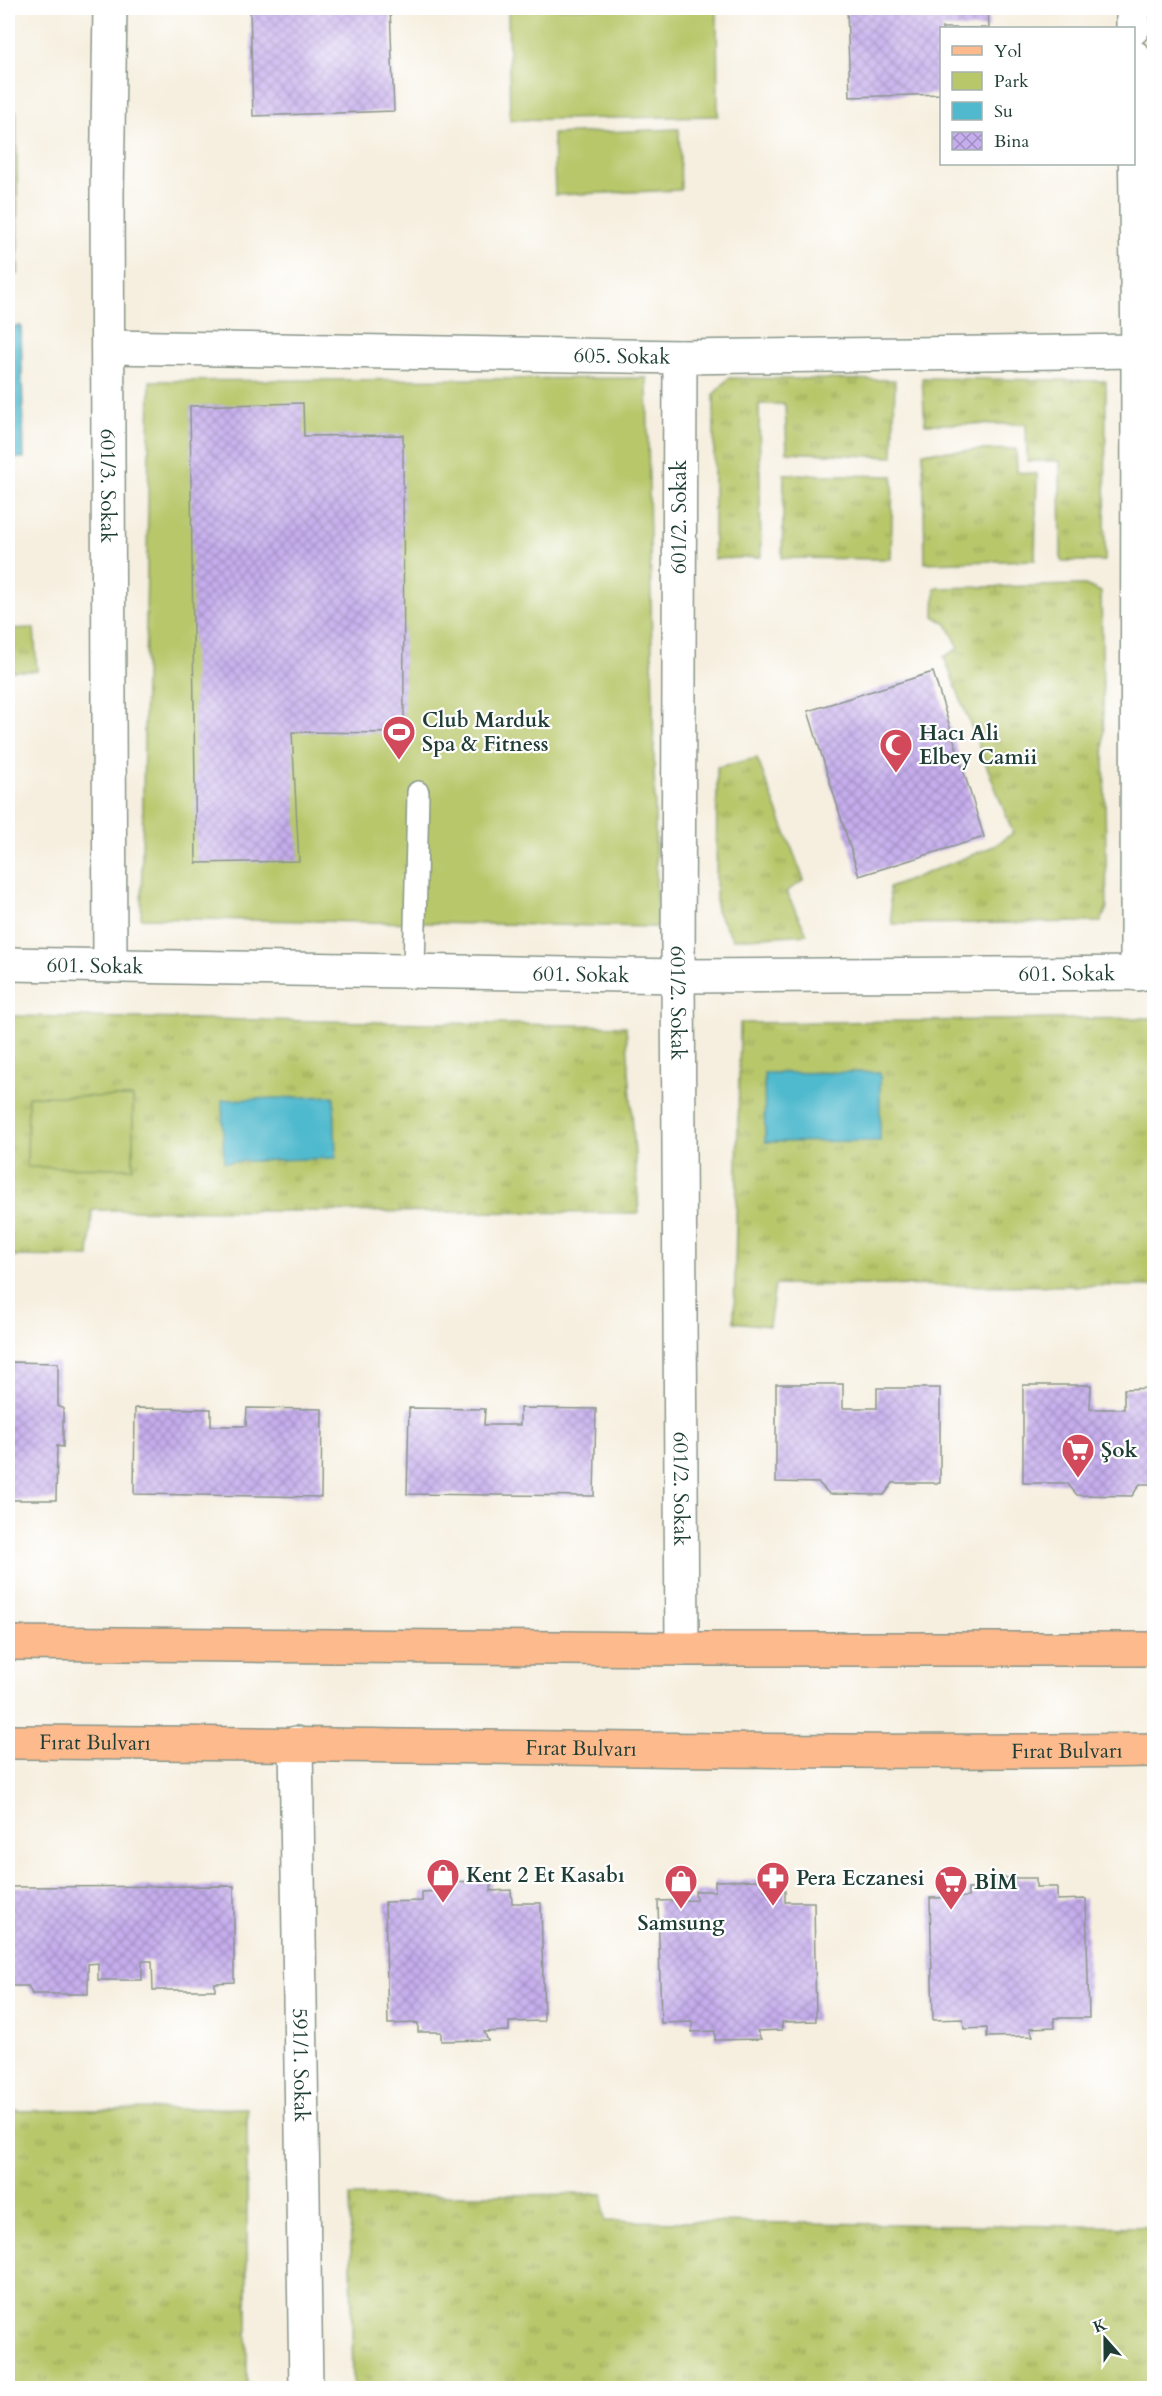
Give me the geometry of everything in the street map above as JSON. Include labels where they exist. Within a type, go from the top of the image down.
[{"type":"main road","points":[[8,1642],[682,1649],[1155,1649]]},
{"type":"main road","name":"Fırat Bulvarı","points":[[8,1742],[296,1743],[826,1752],[1155,1750]]},
{"type":"street","name":"601/3. Sokak","points":[[110,8],[108,347],[110,965]]},
{"type":"street","points":[[1133,8],[1133,27]]},
{"type":"street","points":[[1135,130],[1146,973]]},
{"type":"street","name":"605. Sokak","points":[[108,347],[680,357],[1138,351]]},
{"type":"street","name":"601/2. Sokak","points":[[680,357],[678,976],[682,1649]]},
{"type":"street","name":"601. Sokak","points":[[8,964],[678,976],[1146,973]]},
{"type":"street","name":"591/1. Sokak","points":[[296,1743],[306,2388]]},
{"type":"lane","points":[[414,971],[418,792]]},
{"type":"green space","points":[[508,8],[717,8],[718,116],[510,120]]},
{"type":"green space","points":[[8,111],[16,111],[18,274],[8,274]]},
{"type":"green space","points":[[679,129],[681,190],[555,195],[553,134]]},
{"type":"green space","name":"Club Marduk Spa & Fitness","points":[[647,378],[657,927],[141,918],[150,381]]},
{"type":"green space","points":[[729,378],[895,380],[893,457],[787,452],[785,404],[759,404],[761,557],[714,559],[714,394]]},
{"type":"green space","points":[[922,378],[1106,381],[1105,561],[1061,561],[1060,461],[1027,461],[1026,424],[925,424]]},
{"type":"green space","points":[[1016,449],[1017,472],[1037,474],[1035,560],[925,563],[923,452]]},
{"type":"green space","points":[[784,474],[893,476],[891,559],[782,558]]},
{"type":"green space","points":[[1085,585],[1101,592],[1107,907],[1101,922],[892,924],[889,888],[994,846],[1013,833],[944,657],[959,648],[947,624],[934,616],[935,588]]},
{"type":"green space","points":[[34,628],[37,671],[8,671],[8,629]]},
{"type":"green space","points":[[757,758],[804,880],[786,892],[807,934],[733,939],[716,911],[717,767]]},
{"type":"green space","points":[[8,1016],[626,1026],[639,1213],[92,1210],[89,1257],[8,1256]]},
{"type":"green space","points":[[1154,1018],[1154,1286],[775,1285],[769,1326],[734,1322],[740,1023]]},
{"type":"green space","points":[[28,1096],[133,1097],[133,1168],[27,1167]]},
{"type":"green space","points":[[247,2108],[247,2388],[8,2388],[8,2111]]},
{"type":"green space","points":[[603,2194],[605,2221],[1154,2227],[1154,2388],[353,2388],[350,2196]]},
{"type":"water","points":[[8,326],[21,326],[24,458],[8,458]]},
{"type":"water","points":[[880,1072],[880,1141],[765,1142],[764,1073]]},
{"type":"water","points":[[334,1096],[336,1158],[224,1162],[222,1100]]},
{"type":"building","points":[[250,8],[390,8],[394,111],[253,116]]},
{"type":"building","points":[[847,8],[988,8],[989,27],[940,27],[940,94],[850,97]]},
{"type":"building","points":[[303,403],[304,436],[403,435],[404,733],[292,732],[299,861],[196,863],[190,406]]},
{"type":"building","name":"Hacı Ali Elbey Camii","points":[[933,672],[984,837],[859,876],[808,711]]},
{"type":"building","points":[[8,1362],[58,1363],[58,1407],[63,1408],[63,1447],[57,1446],[56,1500],[8,1500]]},
{"type":"building","points":[[776,1384],[843,1384],[843,1408],[877,1408],[877,1388],[940,1388],[940,1483],[893,1483],[884,1495],[829,1494],[819,1483],[776,1482]]},
{"type":"building","points":[[1023,1385],[1091,1385],[1090,1409],[1124,1409],[1124,1389],[1154,1388],[1154,1484],[1140,1484],[1132,1496],[1077,1495],[1067,1483],[1023,1483]]},
{"type":"building","points":[[135,1408],[211,1409],[211,1426],[246,1426],[247,1408],[322,1409],[321,1497],[134,1494]]},
{"type":"building","points":[[409,1408],[485,1409],[484,1425],[520,1425],[520,1408],[596,1409],[594,1496],[407,1494]]},
{"type":"building","points":[[988,1878],[1036,1878],[1036,1887],[1057,1887],[1057,1900],[1086,1899],[1089,2018],[1054,2018],[1055,2027],[1030,2028],[1033,2036],[987,2037],[987,2028],[964,2029],[963,2019],[933,2020],[930,1898],[968,1897],[968,1889],[988,1888]]},
{"type":"building","points":[[764,1880],[764,1890],[785,1890],[785,1902],[814,1902],[816,2021],[782,2022],[782,2030],[757,2031],[761,2039],[715,2040],[715,2031],[692,2032],[692,2022],[661,2023],[658,1901],[696,1900],[695,1891],[715,1891],[715,1881]]},
{"type":"building","points":[[491,1881],[491,1891],[511,1890],[512,1903],[541,1903],[544,2021],[509,2022],[509,2031],[484,2032],[488,2040],[441,2041],[441,2032],[418,2032],[418,2023],[388,2024],[385,1902],[422,1901],[422,1892],[442,1891],[442,1882]]},
{"type":"building","points":[[234,1886],[234,1982],[215,1983],[215,1990],[153,1990],[152,1961],[142,1961],[142,1980],[98,1980],[98,1963],[88,1964],[88,1994],[32,1994],[28,1986],[8,1986],[8,1887]]},
{"type":"place","name":"Club Marduk Spa & Fitness","points":[[399,761]]},
{"type":"place","name":"Hacı Ali Elbey Camii","points":[[896,774]]},
{"type":"place","name":"Şok","points":[[1078,1479]]},
{"type":"place","name":"Kent 2 Et Kasabı","points":[[443,1904]]},
{"type":"place","name":"Pera Eczanesi","points":[[773,1907]]},
{"type":"place","name":"Samsung","points":[[681,1910]]},
{"type":"place","name":"BİM","points":[[951,1911]]}]
